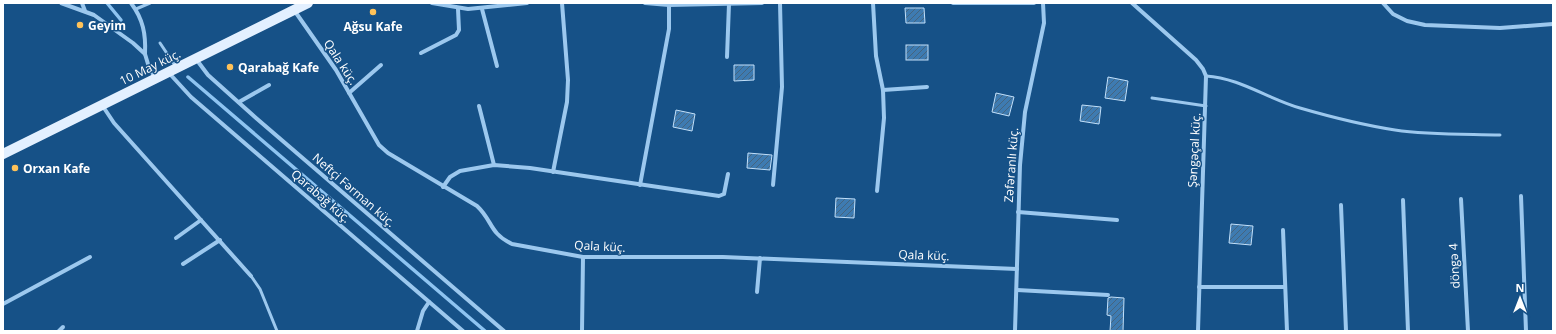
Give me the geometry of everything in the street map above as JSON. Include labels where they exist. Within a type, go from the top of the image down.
[{"type":"main road","name":"10 May küç.","points":[[3,154],[308,3]]},
{"type":"street","points":[[61,3],[85,11],[106,22],[145,54]]},
{"type":"street","points":[[82,3],[85,11]]},
{"type":"street","points":[[132,3],[136,9],[145,34],[145,54],[155,79]]},
{"type":"street","points":[[432,3],[458,9],[482,9],[527,3]]},
{"type":"street","points":[[553,172],[567,102],[568,80],[562,3]]},
{"type":"street","points":[[645,3],[762,3]]},
{"type":"street","points":[[773,184],[782,87],[780,3]]},
{"type":"street","points":[[873,3],[876,56],[883,90],[884,118],[878,191]]},
{"type":"street","points":[[953,3],[1034,3]]},
{"type":"street","name":"Zəfəranlı küç.","points":[[1015,331],[1018,212],[1024,127],[1044,23],[1043,3]]},
{"type":"street","points":[[1132,3],[1196,60],[1206,76]]},
{"type":"street","points":[[1383,3],[1393,14],[1406,21],[1425,25],[1500,28],[1553,24]]},
{"type":"street","points":[[640,185],[669,29],[669,4]]},
{"type":"street","points":[[727,57],[729,4]]},
{"type":"street","points":[[421,53],[456,35],[459,30],[458,9]]},
{"type":"street","points":[[482,9],[497,66]]},
{"type":"street","name":"Qala küç.","points":[[294,10],[336,70],[379,145],[388,153],[480,209],[501,239],[512,244],[531,249],[583,256],[760,258],[1017,269]]},
{"type":"street","name":"Neftçi Fərman küç.","points":[[196,58],[208,75],[504,331]]},
{"type":"street","points":[[349,93],[381,66]]},
{"type":"street","name":"Qarabağ küç.","points":[[173,70],[191,97],[463,331]]},
{"type":"street","name":"Şəngəçal küç.","points":[[1198,331],[1206,76]]},
{"type":"street","points":[[239,102],[269,85]]},
{"type":"street","points":[[883,90],[927,87]]},
{"type":"street","points":[[101,105],[114,123],[251,276]]},
{"type":"street","points":[[479,106],[494,165]]},
{"type":"street","points":[[443,187],[450,177],[460,171],[494,165],[719,196],[724,194],[728,174]]},
{"type":"street","points":[[1521,196],[1526,331]]},
{"type":"street","name":"döngə 4","points":[[1461,199],[1468,331]]},
{"type":"street","points":[[1403,200],[1408,331]]},
{"type":"street","points":[[1342,204],[1346,331]]},
{"type":"street","points":[[1018,212],[1117,220]]},
{"type":"street","points":[[176,238],[201,220]]},
{"type":"street","points":[[1283,230],[1287,331]]},
{"type":"street","points":[[183,264],[220,240]]},
{"type":"street","points":[[582,331],[583,256]]},
{"type":"street","points":[[3,304],[90,257]]},
{"type":"street","points":[[758,292],[760,258]]},
{"type":"street","points":[[1199,287],[1285,287]]},
{"type":"street","points":[[1016,290],[1108,295]]},
{"type":"street","points":[[417,331],[423,311],[429,302]]},
{"type":"street","points":[[58,331],[63,328]]},
{"type":"lane","points":[[136,9],[150,3]]},
{"type":"lane","points":[[160,43],[173,70]]},
{"type":"lane","points":[[1206,76],[1220,77],[1231,80],[1298,108],[1395,130],[1442,134],[1500,135]]},
{"type":"lane","points":[[1152,98],[1206,106]]},
{"type":"lane","points":[[251,276],[260,289],[277,331]]},
{"type":"building","points":[[905,8],[924,8],[925,23],[906,23]]},
{"type":"building","points":[[906,45],[928,45],[928,60],[906,60]]},
{"type":"building","points":[[734,65],[754,65],[754,80],[734,81]]},
{"type":"building","points":[[1108,77],[1128,81],[1125,101],[1105,98]]},
{"type":"building","points":[[996,93],[1014,97],[1009,116],[992,112]]},
{"type":"building","points":[[1082,105],[1101,107],[1099,124],[1080,121]]},
{"type":"building","points":[[676,110],[695,114],[692,131],[673,127]]},
{"type":"building","points":[[748,153],[772,155],[770,170],[747,168]]},
{"type":"building","points":[[836,198],[855,199],[854,218],[835,217]]},
{"type":"building","points":[[1231,224],[1253,226],[1251,245],[1229,243]]},
{"type":"building","points":[[1108,298],[1124,298],[1123,331],[1110,331],[1111,316],[1107,315]]},
{"type":"waterway","points":[[107,3],[121,20]]},
{"type":"waterway","points":[[188,77],[485,331]]},
{"type":"place","name":"Ağsu Kafe","points":[[373,12]]},
{"type":"place","name":"Geyim","points":[[80,25]]},
{"type":"place","name":"Qarabağ Kafe","points":[[230,67]]},
{"type":"place","name":"Orxan Kafe","points":[[15,168]]}]
